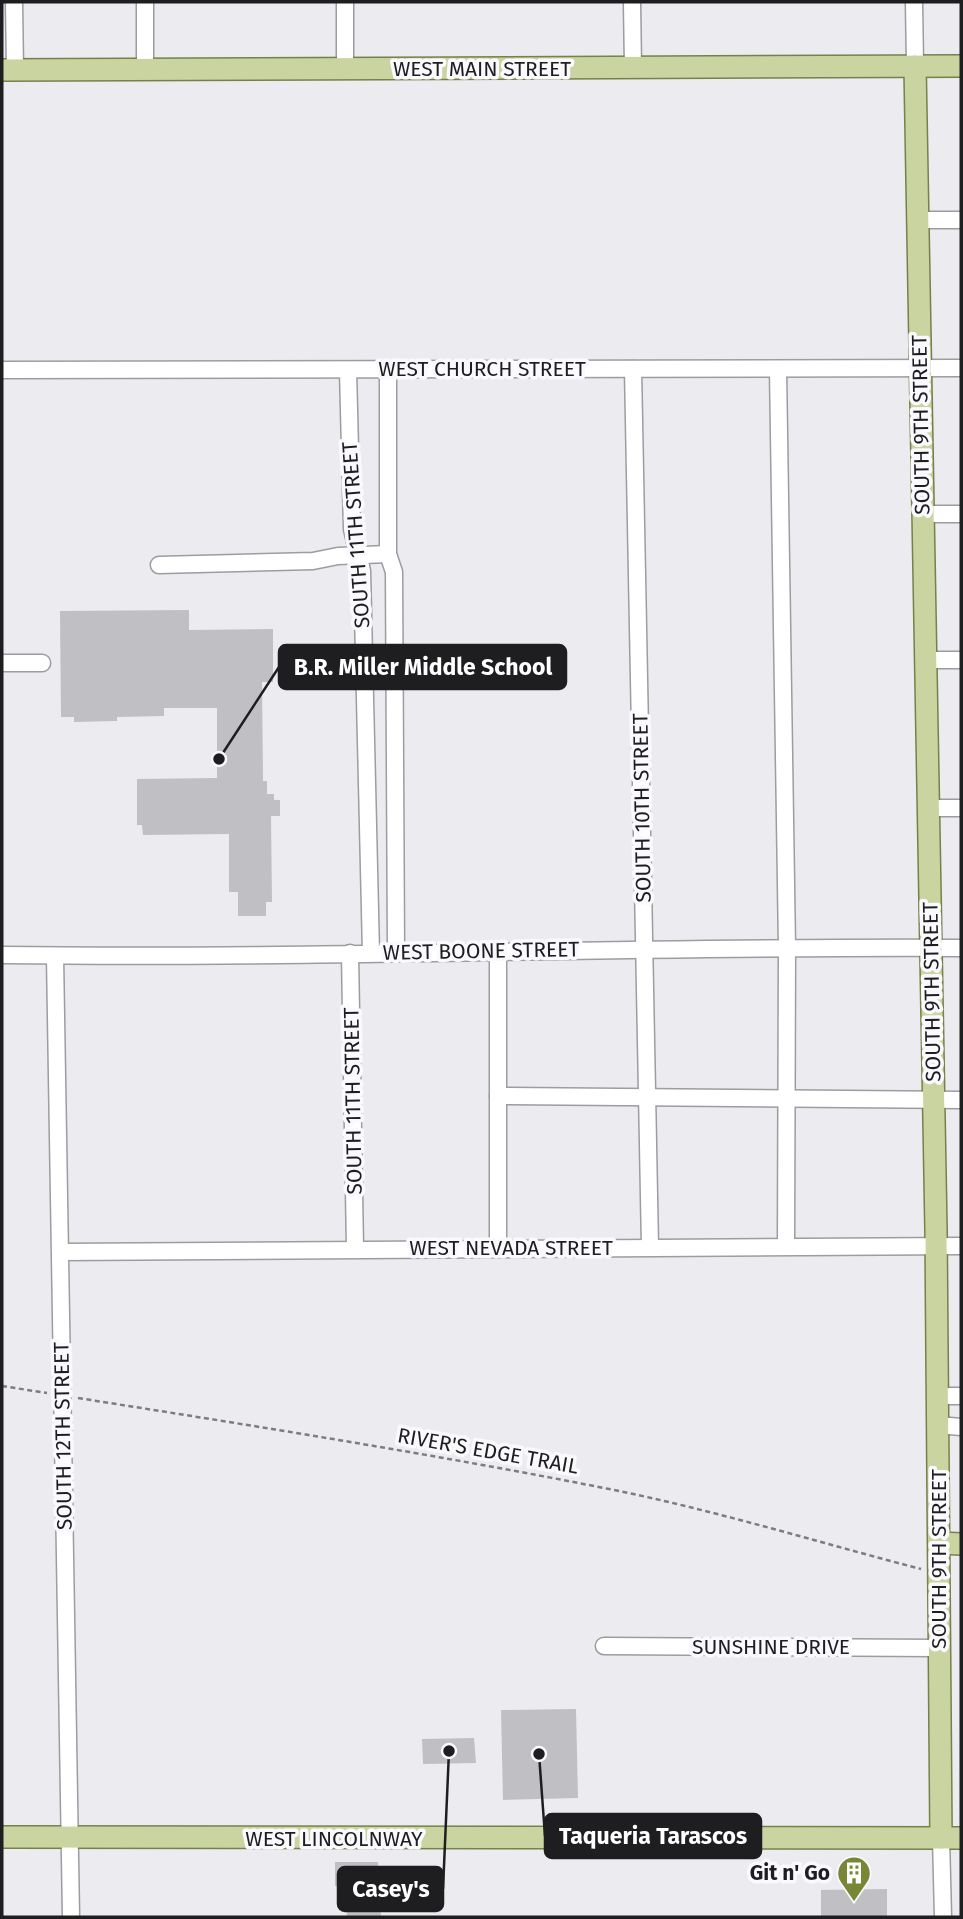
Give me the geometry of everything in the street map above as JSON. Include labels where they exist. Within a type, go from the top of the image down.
[{"type":"main road","name":"SOUTH 9TH STREET","points":[[915,66],[936,1246],[939,1648],[951,1838]]},
{"type":"main road","name":"WEST MAIN STREET","points":[[8,71],[961,66]]},
{"type":"main road","points":[[939,1544],[961,1544]]},
{"type":"main road","name":"WEST LINCOLNWAY","points":[[2,1837],[951,1838]]},
{"type":"street","points":[[8,71],[14,2]]},
{"type":"street","points":[[145,2],[145,70]]},
{"type":"street","points":[[345,2],[345,69]]},
{"type":"street","points":[[632,2],[633,68]]},
{"type":"street","points":[[914,2],[915,66]]},
{"type":"street","points":[[918,220],[961,220]]},
{"type":"street","name":"WEST CHURCH STREET","points":[[2,370],[961,368]]},
{"type":"street","name":"SOUTH 11TH STREET","points":[[348,369],[352,529],[362,571],[371,953]]},
{"type":"street","name":"SOUTH 11TH STREET","points":[[388,369],[388,554],[394,572],[396,953]]},
{"type":"street","name":"SOUTH 10TH STREET","points":[[633,369],[650,1247]]},
{"type":"street","points":[[778,369],[787,948],[786,1246]]},
{"type":"street","points":[[923,514],[961,514]]},
{"type":"street","points":[[159,565],[313,561],[338,556],[388,554]]},
{"type":"street","points":[[925,660],[961,660]]},
{"type":"street","points":[[2,663],[42,663]]},
{"type":"street","points":[[928,808],[961,808]]},
{"type":"street","name":"WEST BOONE STREET","points":[[2,955],[396,953],[645,948],[961,948]]},
{"type":"street","points":[[498,951],[498,1248]]},
{"type":"street","name":"SOUTH 11TH STREET","points":[[350,953],[355,1249]]},
{"type":"street","name":"SOUTH 12TH STREET","points":[[55,956],[71,1917]]},
{"type":"street","points":[[498,1096],[961,1100]]},
{"type":"street","name":"WEST NEVADA STREET","points":[[61,1252],[961,1246]]},
{"type":"street","points":[[937,1396],[961,1396]]},
{"type":"street","points":[[938,1425],[961,1427]]},
{"type":"street","name":"SUNSHINE DRIVE","points":[[604,1646],[939,1648]]},
{"type":"street","name":"SOUTH 9TH STREET","points":[[943,1917],[951,1838]]},
{"type":"path","name":"RIVER'S EDGE TRAIL","points":[[2,1386],[355,1442],[610,1489],[731,1517],[939,1574]]},
{"type":"building","points":[[189,610],[189,630],[273,629],[273,682],[262,682],[263,781],[267,781],[267,794],[274,794],[274,800],[280,800],[280,816],[271,816],[272,902],[266,902],[266,916],[238,916],[238,892],[229,892],[229,834],[143,835],[142,825],[137,825],[137,779],[217,778],[217,708],[164,708],[164,716],[117,717],[117,721],[74,722],[74,717],[61,717],[60,611]]},
{"type":"building","points":[[576,1709],[578,1798],[503,1800],[501,1710]]},
{"type":"building","points":[[474,1738],[476,1763],[423,1764],[422,1739]]},
{"type":"building","points":[[335,1862],[378,1862],[381,1917],[347,1917],[346,1887],[335,1886]]},
{"type":"building","name":"Git n' Go","points":[[887,1889],[887,1917],[821,1917],[821,1890]]},
{"type":"place","name":"B.R. Miller Middle School","points":[[219,759]]},
{"type":"place","name":"Casey's","points":[[449,1751]]},
{"type":"place","name":"Taqueria Tarascos","points":[[539,1754]]},
{"type":"place","name":"Git n' Go","points":[[854,1903]]}]
